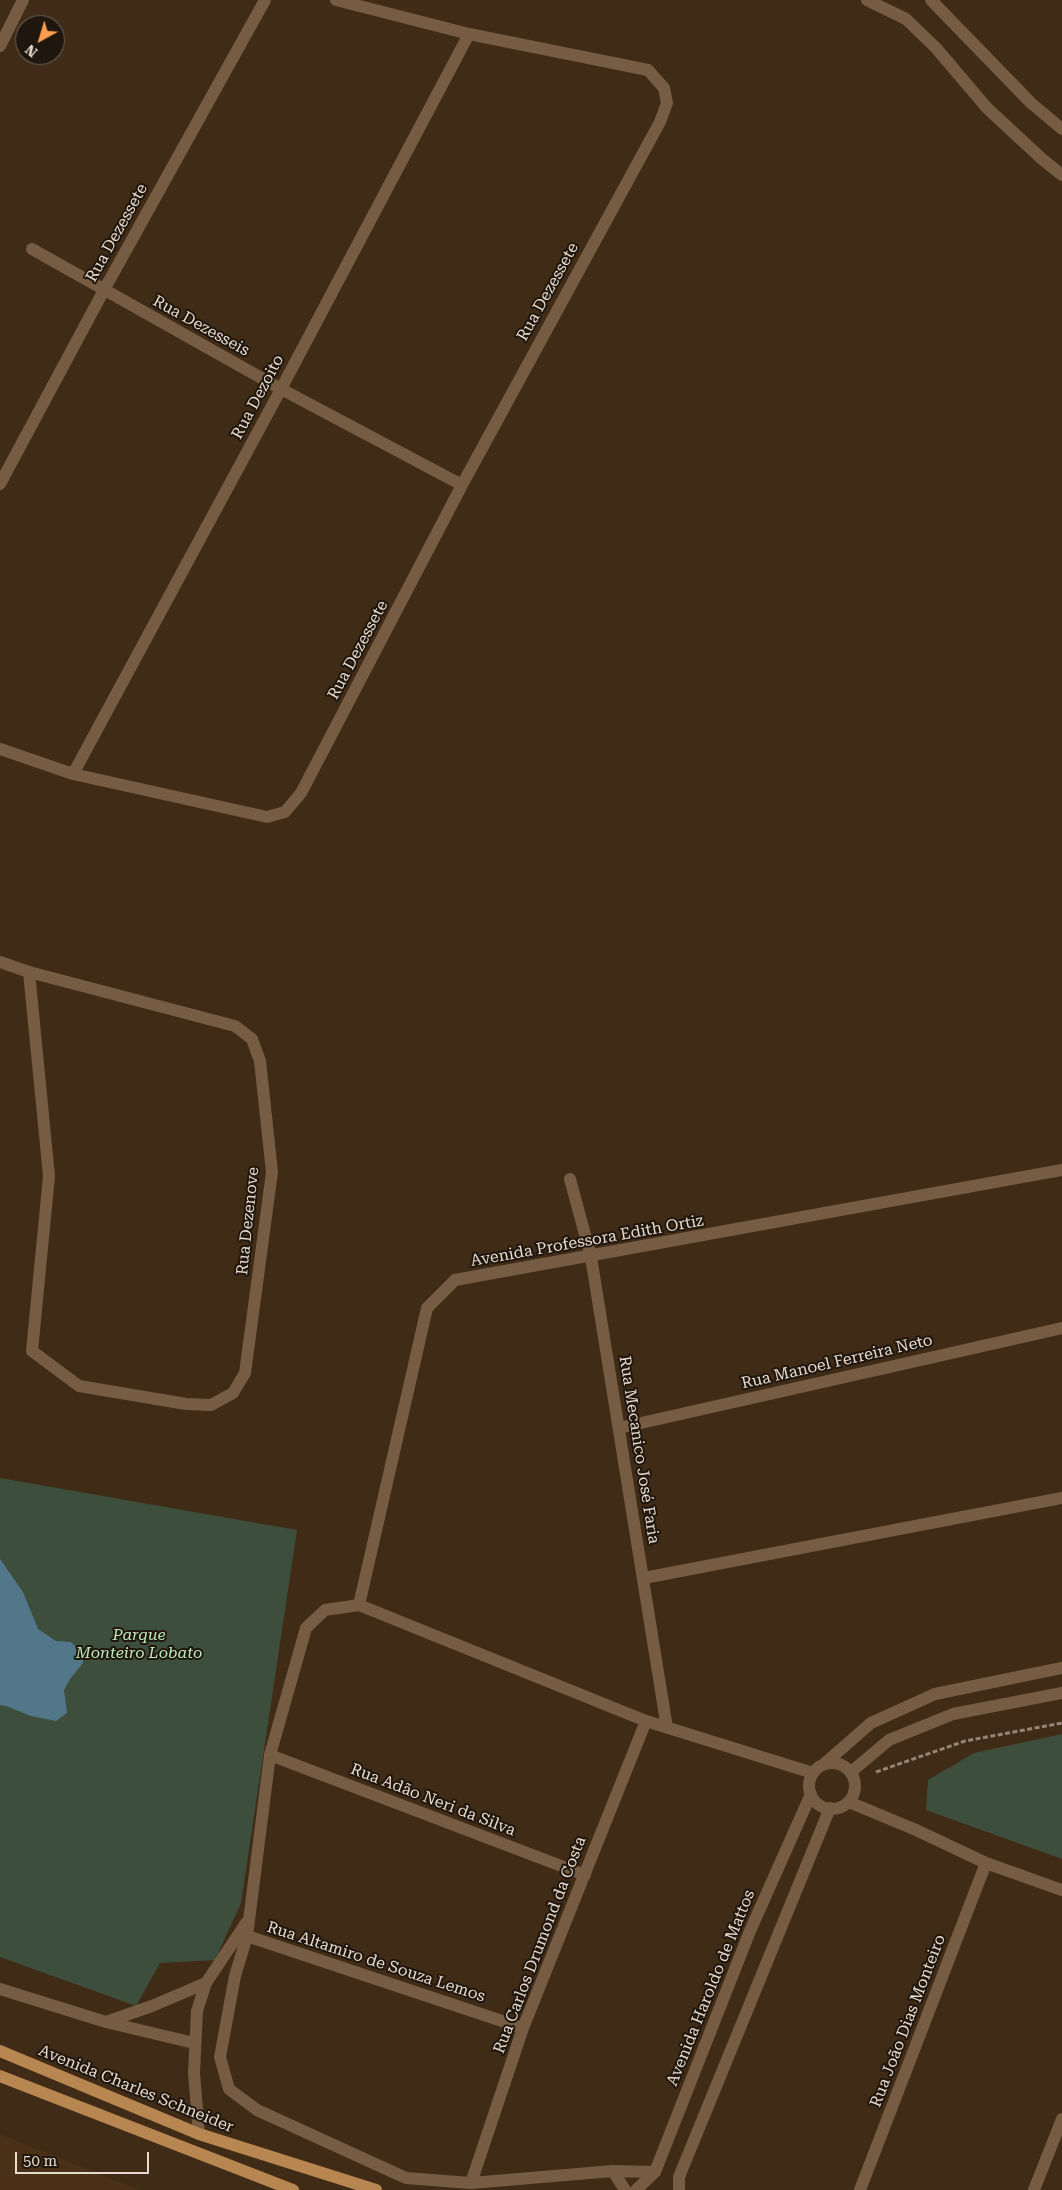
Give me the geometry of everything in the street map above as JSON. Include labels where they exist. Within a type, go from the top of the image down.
[{"type":"main road","name":"Avenida Charles Schneider","points":[[0,2051],[199,2134],[376,2190]]},
{"type":"main road","points":[[0,2076],[293,2190]]},
{"type":"street","points":[[0,46],[23,0]]},
{"type":"street","name":"Rua Dezessete","points":[[0,484],[104,290],[265,0]]},
{"type":"street","name":"Rua Dezessete","points":[[73,774],[267,816],[285,812],[301,793],[462,484],[660,122],[667,103],[664,88],[648,70],[469,34],[336,0]]},
{"type":"street","points":[[867,0],[906,19],[936,48],[987,108],[1062,175]]},
{"type":"street","points":[[931,0],[1031,103],[1062,129]]},
{"type":"street","name":"Rua Dezoito","points":[[73,774],[282,389],[469,34]]},
{"type":"street","name":"Rua Dezesseis","points":[[32,249],[282,389],[462,484]]},
{"type":"street","points":[[0,749],[73,774]]},
{"type":"street","name":"Rua Dezenove","points":[[0,962],[29,972],[235,1026],[252,1039],[260,1061],[272,1172],[245,1373],[233,1393],[211,1405],[186,1404],[79,1386],[32,1351],[49,1176],[29,972]]},
{"type":"street","name":"Avenida Professora Edith Ortiz","points":[[359,1605],[427,1308],[455,1280],[591,1257],[1062,1170]]},
{"type":"street","name":"Rua Mecanico José Faria","points":[[570,1179],[591,1257],[667,1728]]},
{"type":"street","name":"Rua Manoel Ferreira Neto","points":[[619,1428],[1062,1328]]},
{"type":"street","points":[[644,1578],[1062,1498]]},
{"type":"street","points":[[655,2172],[612,2171],[471,2183],[406,2178],[257,2110],[229,2089],[220,2057],[235,1976],[247,1936],[270,1756],[306,1628],[324,1610],[359,1605],[646,1721],[813,1773]]},
{"type":"street","points":[[824,1764],[839,1764],[853,1776],[856,1787],[849,1802],[842,1806],[830,1808],[820,1806],[811,1794],[810,1780],[813,1773],[871,1723],[935,1694],[1062,1668]]},
{"type":"street","points":[[853,1776],[890,1740],[953,1714],[1062,1693]]},
{"type":"street","name":"Rua Carlos Drumond da Costa","points":[[471,2183],[523,2028],[646,1721]]},
{"type":"street","name":"Rua Adão Neri da Silva","points":[[270,1756],[585,1875]]},
{"type":"street","name":"Avenida Haroldo de Mattos","points":[[636,2190],[655,2172],[750,1931],[811,1794]]},
{"type":"street","points":[[849,1802],[916,1830],[986,1863],[1062,1890]]},
{"type":"street","points":[[679,2190],[679,2177],[830,1808]]},
{"type":"street","name":"Rua João Dias Monteiro","points":[[860,2190],[986,1863]]},
{"type":"street","points":[[199,2134],[194,2073],[197,2011],[206,1983],[249,1919]]},
{"type":"street","name":"Rua Altamiro de Souza Lemos","points":[[247,1936],[523,2028]]},
{"type":"street","points":[[106,2022],[152,2006],[206,1983]]},
{"type":"street","points":[[0,1989],[106,2022],[194,2043]]},
{"type":"street","points":[[1034,2190],[1062,2119]]},
{"type":"street","points":[[612,2171],[625,2190]]},
{"type":"path","points":[[853,1776],[965,1741],[1062,1723]]},
{"type":"shaded area","points":[[0,2134],[140,2190],[0,2190]]},
{"type":"green space","name":"Parque Monteiro Lobato","points":[[0,1478],[297,1530],[241,1903],[215,1960],[160,1963],[136,2006],[0,1957]]},
{"type":"green space","points":[[1062,1734],[1062,1859],[926,1810],[928,1780],[974,1753]]},
{"type":"water","points":[[0,1559],[23,1592],[38,1629],[56,1641],[71,1642],[83,1654],[83,1663],[64,1690],[67,1713],[56,1721],[31,1716],[0,1705]]}]
